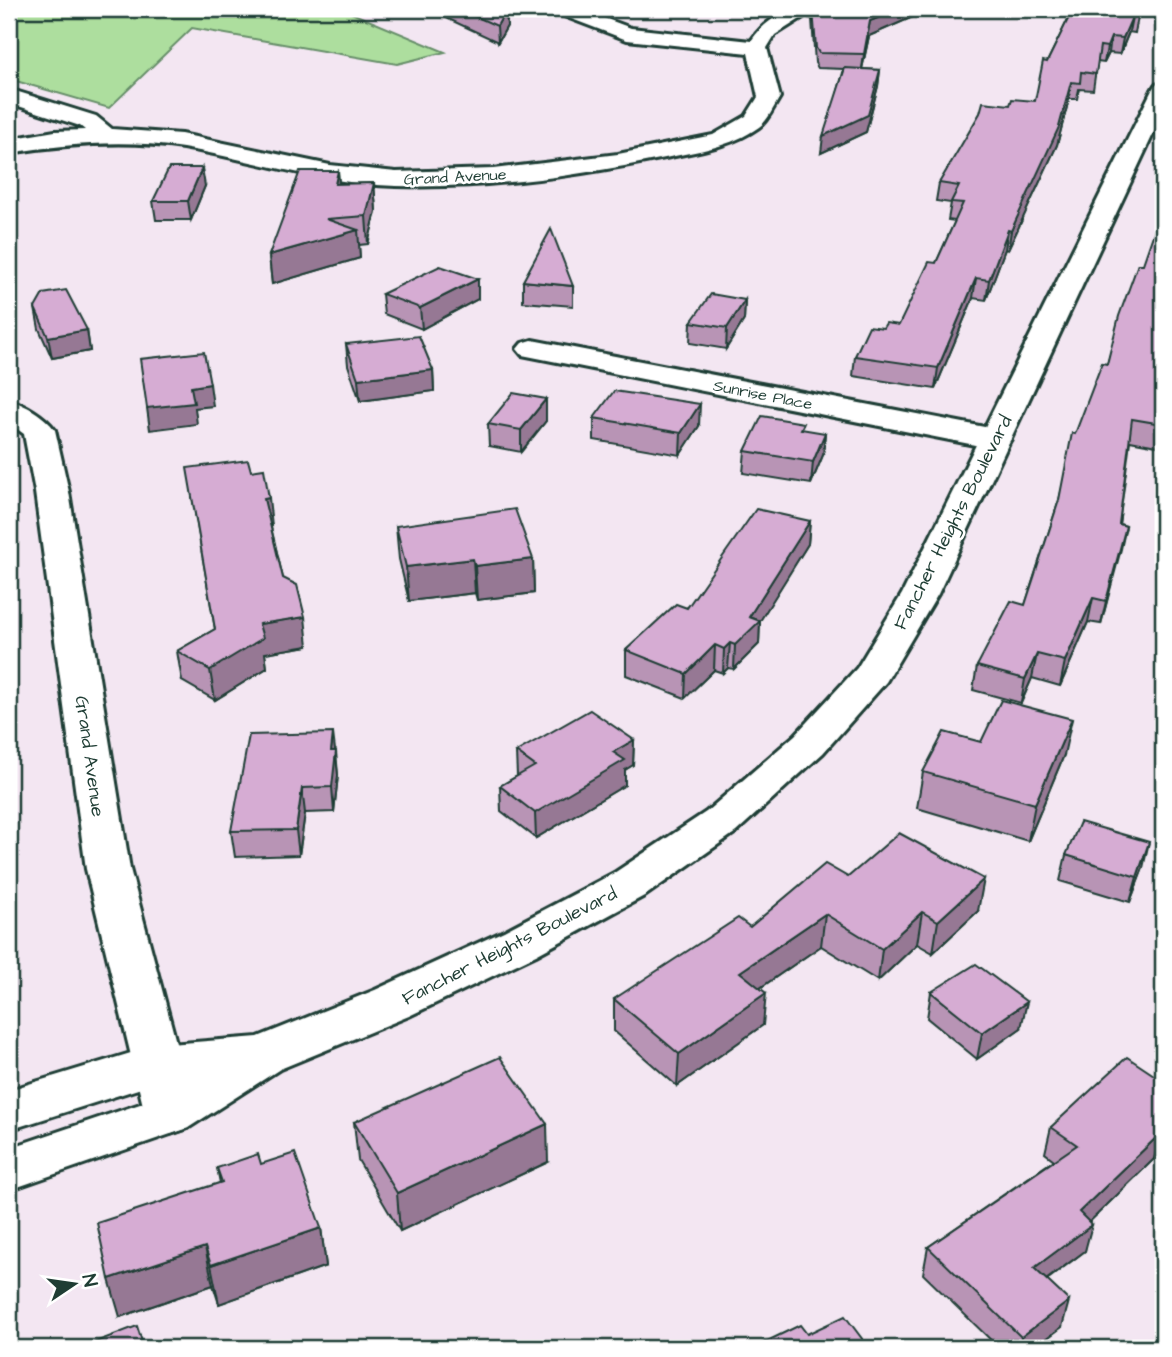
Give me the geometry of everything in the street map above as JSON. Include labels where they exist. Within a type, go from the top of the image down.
[{"type":"street","points":[[563,9],[627,34],[757,48],[768,31],[806,9]]},
{"type":"street","name":"Grand Avenue","points":[[9,146],[55,138],[108,136],[181,141],[330,172],[396,179],[493,176],[618,161],[720,140],[754,121],[769,97],[757,48]]},
{"type":"street","name":"Fancher Heights Boulevard","points":[[9,1169],[170,1114],[262,1056],[392,1003],[520,943],[630,884],[720,822],[809,744],[872,674],[920,594],[1163,90]]},
{"type":"street","points":[[9,96],[88,121],[108,136]]},
{"type":"street","name":"Sunrise Place","points":[[531,349],[995,439]]},
{"type":"street","name":"Grand Avenue","points":[[9,409],[39,430],[42,443],[52,492],[108,869],[170,1114]]},
{"type":"street","name":"Fancher Heights Boulevard","points":[[9,1110],[156,1064],[262,1056]]},
{"type":"green space","points":[[9,9],[342,9],[445,52],[397,64],[192,28],[109,108],[9,79]]},
{"type":"building","points":[[459,9],[504,9],[506,10],[497,26]]},
{"type":"building","points":[[813,9],[900,9],[870,21],[864,54],[819,53],[816,48]]},
{"type":"building","points":[[1073,9],[1139,9],[1138,17],[1132,17],[1123,38],[1111,37],[1107,47],[1100,46],[1096,74],[1081,72],[1080,83],[1071,82],[1059,127],[1011,231],[1008,230],[989,280],[976,278],[938,368],[855,356],[869,326],[883,328],[886,323],[899,325],[929,262],[936,263],[963,203],[951,202],[959,186],[939,183],[980,113],[983,102],[1010,105],[1012,99],[1035,101],[1043,61],[1047,62]]},
{"type":"building","points":[[845,68],[880,70],[868,115],[823,136]]},
{"type":"building","points":[[169,168],[202,168],[188,201],[153,201]]},
{"type":"building","points":[[300,171],[338,171],[335,184],[374,183],[366,216],[326,219],[358,230],[269,255]]},
{"type":"building","points":[[1163,206],[1163,421],[1162,424],[1132,419],[1119,524],[1126,526],[1106,601],[1093,598],[1065,661],[1037,654],[1025,679],[977,666],[1011,601],[1025,605],[1059,500],[1072,433],[1075,434],[1102,363],[1107,364],[1119,316],[1138,264],[1143,264]]},
{"type":"building","points":[[551,229],[573,286],[523,281]]},
{"type":"building","points":[[440,266],[478,279],[420,308],[382,294]]},
{"type":"building","points":[[66,290],[87,330],[48,337],[35,308],[43,294]]},
{"type":"building","points":[[711,294],[745,300],[727,328],[691,322]]},
{"type":"building","points":[[419,336],[433,370],[358,379],[346,344]]},
{"type":"building","points":[[204,352],[210,384],[191,387],[194,403],[147,408],[140,359]]},
{"type":"building","points":[[614,391],[700,404],[681,433],[594,418]]},
{"type":"building","points":[[513,393],[546,399],[521,430],[488,424]]},
{"type":"building","points":[[762,416],[804,423],[801,429],[825,433],[813,462],[745,451]]},
{"type":"building","points":[[248,460],[251,471],[264,469],[269,498],[264,499],[283,578],[297,585],[305,617],[259,624],[263,638],[210,670],[177,651],[215,629],[187,468]]},
{"type":"building","points":[[515,509],[533,559],[475,566],[473,559],[406,567],[396,526]]},
{"type":"building","points":[[756,509],[810,521],[749,617],[760,621],[735,645],[730,643],[724,649],[715,645],[686,674],[626,650],[676,604],[687,608]]},
{"type":"building","points":[[1001,700],[1072,719],[1035,804],[923,772],[944,732],[981,742]]},
{"type":"building","points":[[590,710],[634,740],[613,752],[625,760],[535,813],[500,786],[535,766],[516,752]]},
{"type":"building","points":[[333,733],[331,751],[336,751],[332,787],[302,788],[296,830],[231,831],[249,735]]},
{"type":"building","points":[[1080,822],[1149,842],[1137,877],[1066,855]]},
{"type":"building","points":[[899,833],[984,879],[938,921],[922,912],[882,949],[825,914],[740,972],[766,993],[679,1054],[614,999],[738,918],[750,927],[825,864],[848,877]]},
{"type":"building","points":[[976,964],[1027,1002],[982,1033],[931,992]]},
{"type":"building","points":[[500,1057],[547,1124],[397,1193],[354,1122]]},
{"type":"building","points":[[1127,1057],[1163,1081],[1163,1134],[1079,1212],[1092,1225],[1034,1268],[1069,1301],[1021,1337],[928,1247],[1077,1145],[1051,1127]]},
{"type":"building","points":[[295,1153],[321,1228],[211,1265],[205,1247],[109,1279],[97,1223],[222,1182],[217,1168],[258,1154],[261,1164]]},
{"type":"building","points":[[845,1316],[869,1348],[761,1348],[759,1345],[800,1325],[807,1334]]},
{"type":"building","points":[[137,1326],[144,1348],[80,1348]]}]
